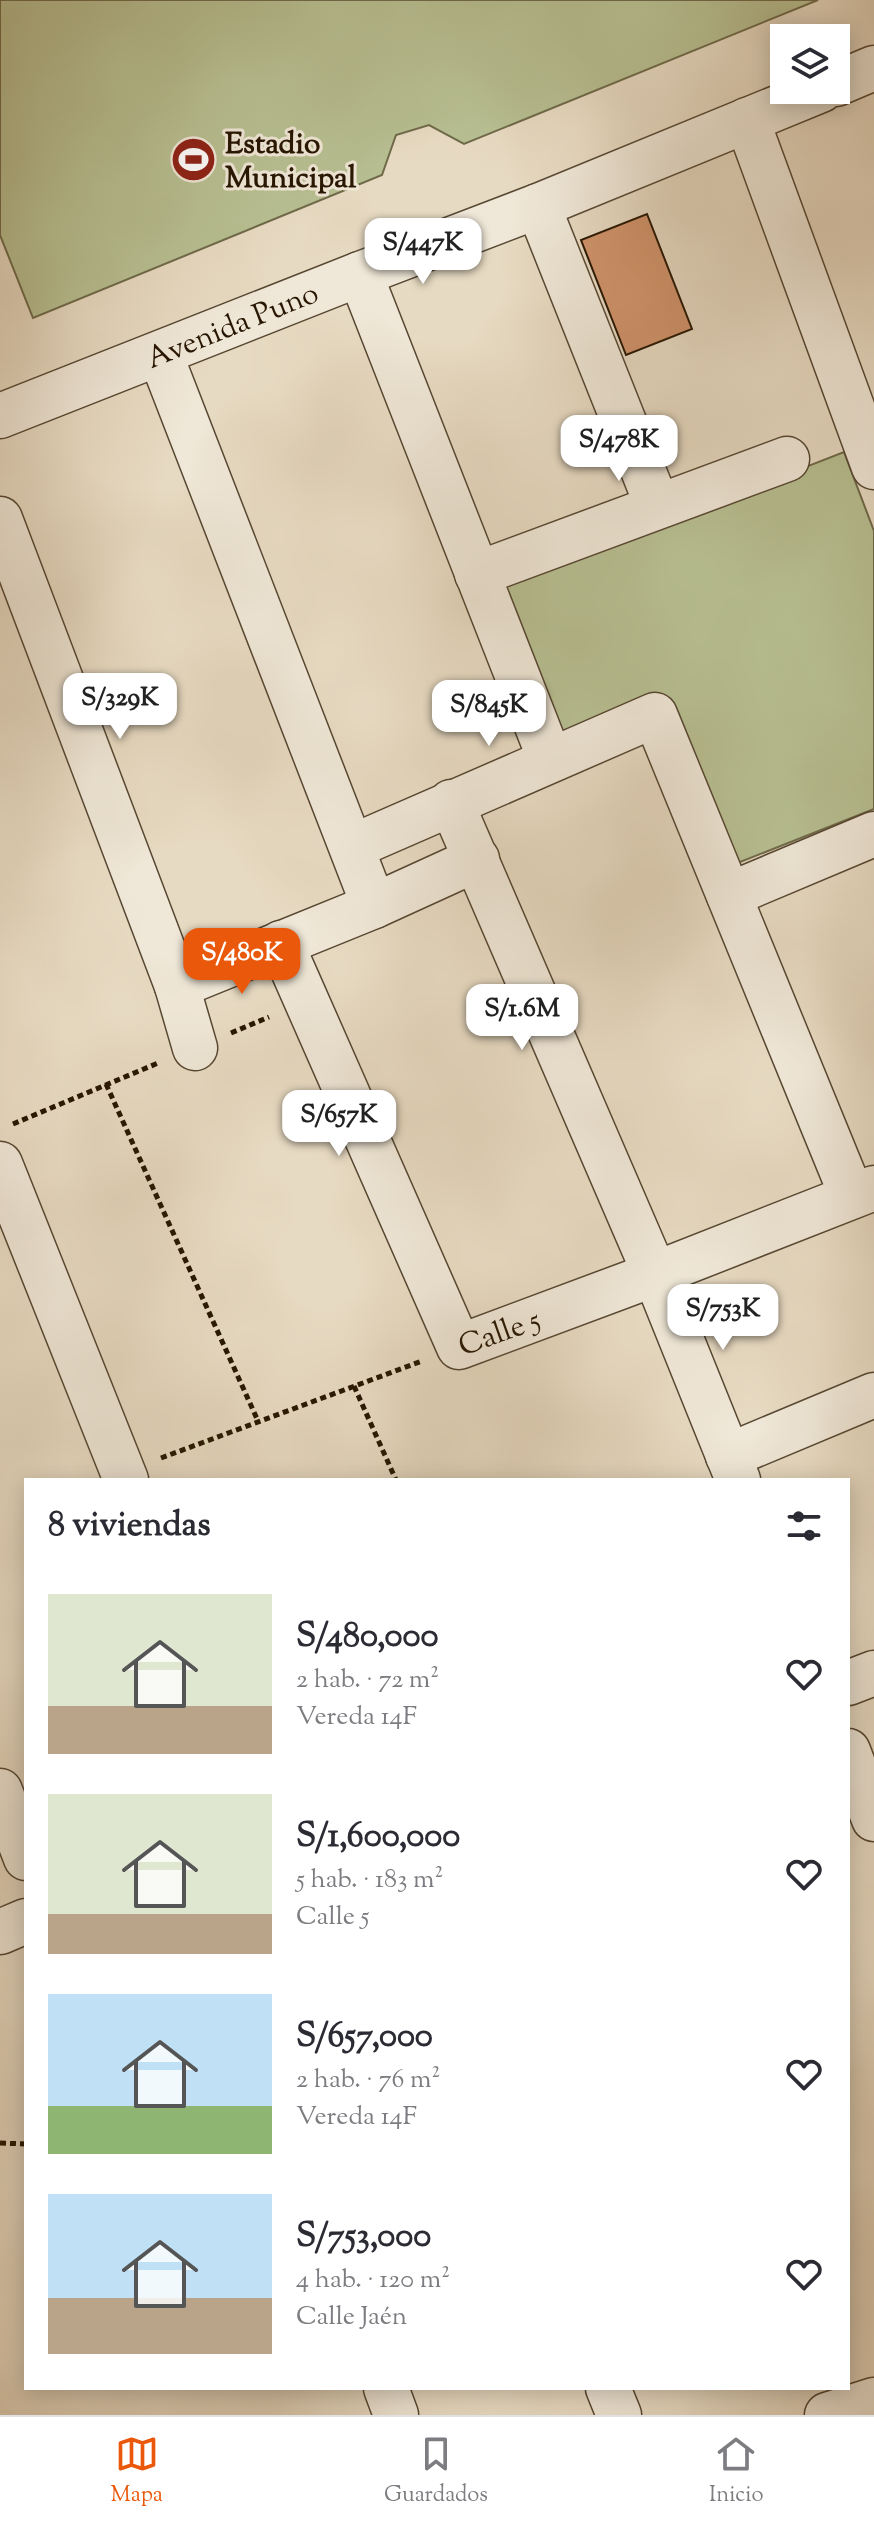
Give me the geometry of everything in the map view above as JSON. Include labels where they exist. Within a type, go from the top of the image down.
[{"type":"street","points":[[850,78],[874,68]]},
{"type":"street","name":"Avenida Puno","points":[[0,416],[538,206],[786,104]]},
{"type":"street","points":[[747,120],[874,467]]},
{"type":"street","points":[[538,206],[657,505]]},
{"type":"street","points":[[360,274],[550,759]]},
{"type":"street","points":[[160,354],[374,906]]},
{"type":"street","points":[[477,574],[787,459]]},
{"type":"street","points":[[0,519],[177,986],[195,1048]]},
{"type":"street","points":[[352,847],[655,715],[729,895],[863,1192]]},
{"type":"street","points":[[451,802],[655,1274],[733,1468],[874,1395]]},
{"type":"street","points":[[729,895],[874,834]]},
{"type":"street","points":[[177,986],[374,906],[477,859]]},
{"type":"street","points":[[281,943],[459,1347]]},
{"type":"street","points":[[0,1164],[124,1477]]},
{"type":"street","name":"Calle 5","points":[[459,1347],[863,1192]]},
{"type":"street","points":[[850,1682],[874,1673]]},
{"type":"street","points":[[850,1756],[874,1819]]},
{"type":"street","points":[[0,1791],[24,1853]]},
{"type":"street","points":[[0,1932],[24,1922]]},
{"type":"street","points":[[387,2390],[396,2415]]},
{"type":"street","points":[[609,2390],[619,2415]]},
{"type":"street","points":[[827,2415],[874,2400]]},
{"type":"path","points":[[106,1084],[258,1421]]},
{"type":"path","name":"Calle 5","points":[[124,1477],[258,1421],[459,1347]]},
{"type":"path","points":[[354,1386],[395,1478]]},
{"type":"path","points":[[0,2143],[24,2144]]},
{"type":"green space","name":"Estadio Municipal","points":[[0,0],[818,0],[464,144],[429,125],[396,135],[382,175],[33,318],[0,235]]},
{"type":"green space","points":[[844,452],[874,531],[874,809],[735,864],[665,707],[556,743],[496,588]]},
{"type":"building","points":[[647,214],[692,329],[626,355],[581,240]]},
{"type":"place","name":"Estadio Municipal","points":[[194,160]]}]
